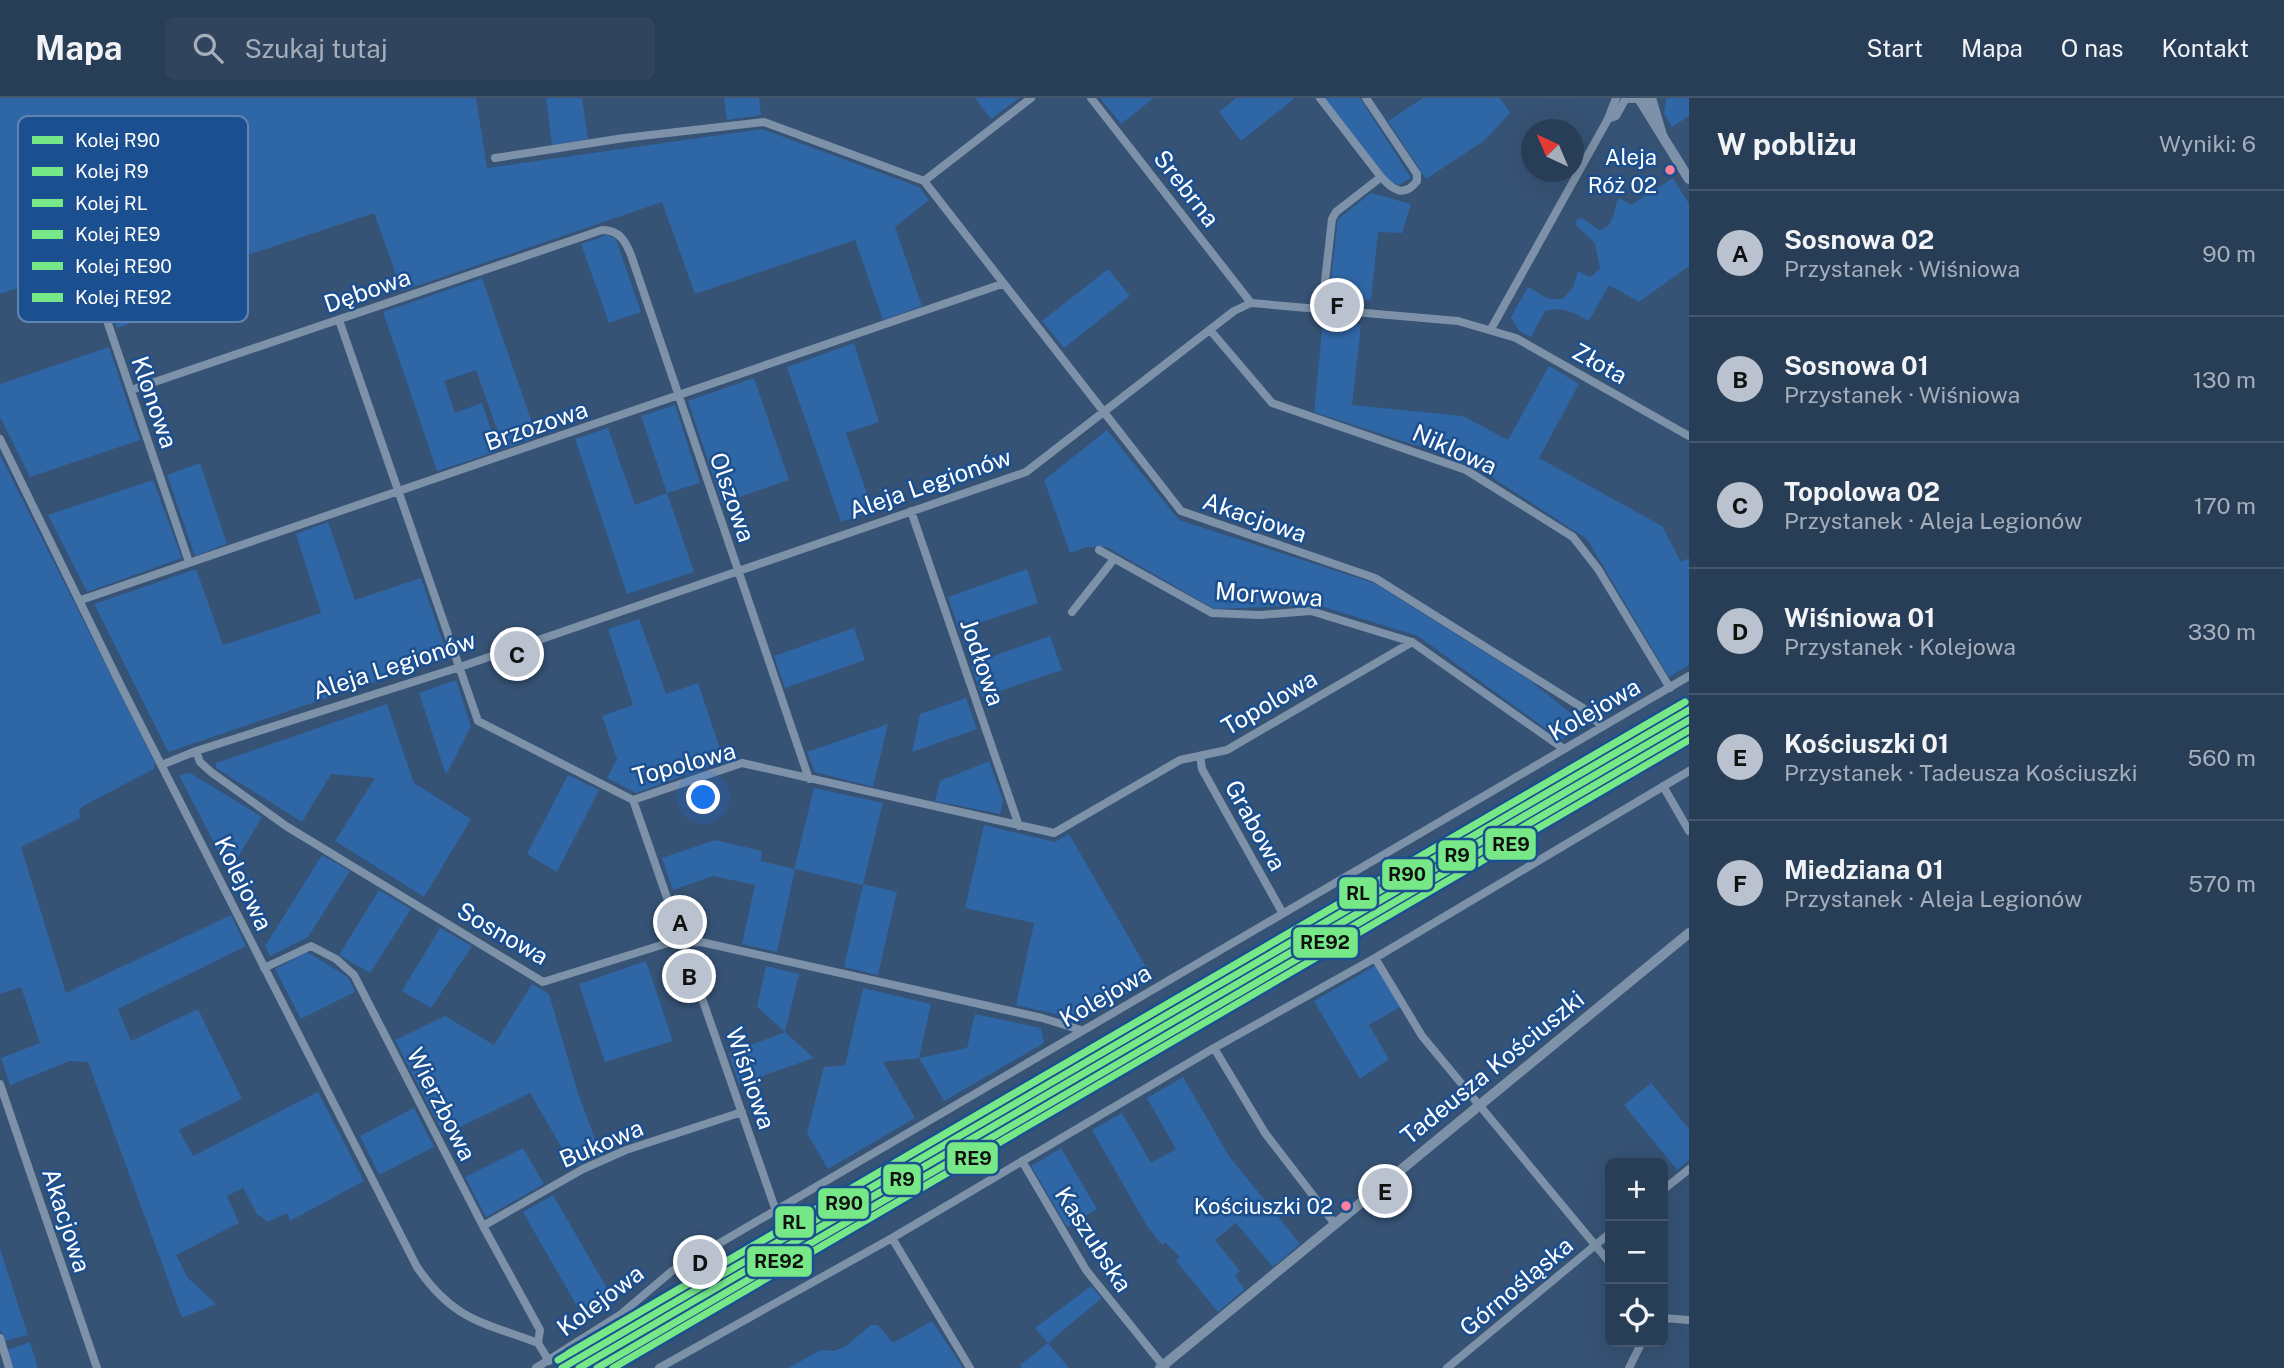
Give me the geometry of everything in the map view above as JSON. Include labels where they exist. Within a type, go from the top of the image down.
[{"type":"street","points":[[495,158],[624,138],[764,122],[923,181],[1031,98]]},
{"type":"street","name":"Srebrna","points":[[1091,98],[1251,303]]},
{"type":"street","points":[[1320,98],[1391,188],[1400,192],[1414,186],[1417,178],[1366,98]]},
{"type":"street","points":[[1251,303],[1458,321],[1491,329],[1608,119],[1616,98]]},
{"type":"street","points":[[1608,119],[1616,116],[1627,98],[1646,99],[1662,135],[1689,179]]},
{"type":"street","points":[[1322,308],[1332,219],[1344,204],[1381,177]]},
{"type":"street","name":"Akacjowa","points":[[923,181],[1181,511],[1375,578],[1586,710],[1602,727]]},
{"type":"street","name":"Dębowa","points":[[131,390],[602,230],[615,232]]},
{"type":"street","name":"Olszowa","points":[[615,232],[623,238],[631,255],[809,779]]},
{"type":"street","name":"Brzozowa","points":[[81,600],[1002,284]]},
{"type":"street","name":"Aleja Legionów","points":[[163,765],[195,751],[460,667],[1026,472],[1239,308],[1251,303]]},
{"type":"street","name":"Topolowa","points":[[339,320],[478,721],[633,800],[742,763],[1054,833],[1180,760],[1227,750],[1412,642]]},
{"type":"street","name":"Klonowa","points":[[108,322],[189,562]]},
{"type":"street","name":"Złota","points":[[1491,329],[1516,338],[1689,436]]},
{"type":"street","name":"Niklowa","points":[[1210,330],[1272,403],[1466,470],[1573,537],[1598,569],[1670,688]]},
{"type":"street","name":"Kolejowa","points":[[0,439],[122,688],[416,1267],[442,1301],[492,1329],[538,1343],[548,1361]]},
{"type":"street","name":"Jodłowa","points":[[911,511],[1019,826]]},
{"type":"street","name":"Morwowa","points":[[1099,550],[1212,613],[1260,615],[1311,611],[1412,642],[1564,749]]},
{"type":"street","points":[[1072,612],[1114,559]]},
{"type":"street","name":"Kolejowa","points":[[536,1368],[620,1315],[672,1271],[1689,676]]},
{"type":"street","name":"Sosnowa","points":[[195,751],[200,762],[211,772],[286,825],[543,982],[683,942],[701,942],[1042,1018],[1081,1030]]},
{"type":"street","name":"Grabowa","points":[[1200,756],[1202,769],[1282,912]]},
{"type":"street","points":[[659,1368],[892,1238],[1214,1048],[1375,958],[1689,771]]},
{"type":"street","points":[[1663,786],[1689,831]]},
{"type":"street","name":"Wiśniowa","points":[[633,800],[776,1210]]},
{"type":"street","name":"Tadeusza Kościuszki","points":[[1163,1367],[1689,933]]},
{"type":"street","name":"Wierzbowa","points":[[264,968],[311,946],[336,959],[354,975],[483,1226],[540,1330],[538,1343]]},
{"type":"street","points":[[1375,958],[1422,1036],[1605,1257]]},
{"type":"street","points":[[1214,1048],[1265,1133],[1335,1224]]},
{"type":"street","name":"Akacjowa","points":[[0,1084],[97,1368]]},
{"type":"street","name":"Bukowa","points":[[483,1226],[583,1169],[626,1150],[742,1112]]},
{"type":"street","name":"Kaszubska","points":[[1022,1161],[1086,1270],[1163,1367]]},
{"type":"street","points":[[1668,1186],[1689,1169]]},
{"type":"street","name":"Górnośląska","points":[[1447,1368],[1605,1237]]},
{"type":"street","points":[[892,1238],[970,1368]]},
{"type":"street","points":[[1668,1318],[1689,1320]]},
{"type":"street","points":[[0,1338],[9,1368]]},
{"type":"street","points":[[1629,1368],[1640,1347]]},
{"type":"shaded area","points":[[0,98],[476,98],[487,168],[762,129],[919,187],[929,200],[895,227],[922,306],[883,320],[855,240],[695,294],[662,202],[402,291],[374,213],[248,255],[248,116],[18,116],[18,288],[0,294]]},
{"type":"shaded area","points":[[546,98],[582,98],[588,139],[552,145]]},
{"type":"shaded area","points":[[724,98],[759,98],[761,115],[727,120]]},
{"type":"shaded area","points":[[975,98],[1019,98],[991,119]]},
{"type":"shaded area","points":[[1100,98],[1154,98],[1121,124]]},
{"type":"shaded area","points":[[1236,98],[1295,98],[1241,141],[1219,112]]},
{"type":"shaded area","points":[[1324,98],[1360,98],[1411,178],[1399,185],[1389,181]]},
{"type":"shaded area","points":[[1423,98],[1500,98],[1510,113],[1484,141],[1426,179],[1388,121]]},
{"type":"shaded area","points":[[1666,98],[1689,98],[1689,116],[1672,127],[1664,114]]},
{"type":"shaded area","points":[[1673,178],[1689,204],[1689,266],[1639,302],[1609,285],[1589,321],[1557,309],[1545,311],[1531,337],[1519,331],[1511,317],[1528,287],[1549,299],[1563,299],[1573,287],[1578,271],[1590,277],[1600,269],[1595,243],[1576,225],[1576,220],[1582,218],[1599,230],[1604,228],[1611,222],[1619,198],[1631,205]]},
{"type":"shaded area","points":[[1371,193],[1411,204],[1402,233],[1378,232],[1371,300],[1329,297],[1338,219]]},
{"type":"shaded area","points":[[607,235],[616,239],[641,312],[609,323],[581,244]]},
{"type":"shaded area","points":[[1108,269],[1130,296],[1064,348],[1042,321]]},
{"type":"shaded area","points":[[482,278],[537,437],[504,449],[476,370],[444,381],[455,413],[482,403],[498,451],[437,471],[383,312]]},
{"type":"shaded area","points":[[1323,321],[1361,325],[1352,405],[1463,416],[1508,440],[1549,366],[1579,384],[1539,458],[1662,526],[1681,562],[1689,558],[1689,665],[1669,677],[1587,539],[1470,463],[1314,412]]},
{"type":"shaded area","points":[[115,322],[134,322],[117,328]]},
{"type":"shaded area","points":[[854,343],[879,422],[846,433],[873,511],[841,522],[787,367]]},
{"type":"shaded area","points":[[109,347],[140,440],[30,477],[0,417],[0,384]]},
{"type":"shaded area","points":[[754,378],[789,480],[722,503],[688,401]]},
{"type":"shaded area","points":[[675,405],[700,483],[667,493],[641,416]]},
{"type":"shaded area","points":[[608,428],[635,505],[667,493],[694,572],[627,594],[575,439]]},
{"type":"shaded area","points":[[1107,430],[1179,520],[1374,583],[1531,681],[1586,726],[1561,740],[1418,636],[1317,605],[1214,609],[1107,547],[1087,547],[1070,553],[1044,480]]},
{"type":"shaded area","points":[[0,455],[155,763],[154,769],[83,806],[79,811],[80,818],[21,847],[66,993],[231,915],[246,946],[118,1009],[131,1041],[198,1009],[242,1099],[179,1130],[193,1156],[318,1092],[364,1181],[290,1221],[287,1213],[268,1222],[257,1214],[243,1188],[227,1196],[239,1223],[176,1255],[188,1278],[216,1304],[182,1318],[88,1062],[70,1061],[10,1085],[1,1058],[40,1043],[21,987],[0,994]]},
{"type":"shaded area","points":[[200,463],[227,544],[195,556],[167,475]]},
{"type":"shaded area","points":[[153,480],[182,558],[87,592],[48,515]]},
{"type":"shaded area","points":[[328,522],[355,600],[421,578],[448,657],[168,752],[94,604],[196,569],[223,645],[321,613],[296,534]]},
{"type":"shaded area","points":[[1027,569],[1038,603],[959,630],[948,597]]},
{"type":"shaded area","points":[[639,619],[666,694],[698,683],[724,761],[636,793],[607,778],[617,759],[602,716],[633,705],[608,629]]},
{"type":"shaded area","points":[[854,628],[865,660],[785,688],[774,656]]},
{"type":"shaded area","points":[[1050,636],[1062,670],[982,697],[971,664]]},
{"type":"shaded area","points":[[456,680],[471,726],[446,775],[419,693]]},
{"type":"shaded area","points":[[966,698],[977,729],[912,752],[920,714]]},
{"type":"shaded area","points":[[387,704],[414,783],[471,819],[424,897],[335,841],[375,778],[331,774],[302,822],[216,768],[216,763]]},
{"type":"shaded area","points":[[888,724],[873,787],[815,772],[807,752]]},
{"type":"shaded area","points":[[989,761],[1003,800],[1000,814],[935,801],[940,781]]},
{"type":"shaded area","points":[[190,773],[262,817],[229,872],[179,775]]},
{"type":"shaded area","points":[[568,775],[599,790],[557,872],[527,854]]},
{"type":"shaded area","points":[[814,788],[883,803],[863,884],[897,892],[878,975],[844,967],[863,885],[795,869],[777,952],[742,944],[755,885],[713,876],[673,890],[662,858],[715,840],[762,851],[761,861],[794,869]]},
{"type":"shaded area","points":[[984,825],[1055,842],[1069,834],[1153,979],[1082,1020],[1016,1005],[1034,923],[965,908]]},
{"type":"shaded area","points":[[322,855],[350,871],[308,937],[270,956],[265,946]]},
{"type":"shaded area","points":[[379,890],[411,909],[370,973],[339,955]]},
{"type":"shaded area","points":[[440,928],[472,946],[431,1008],[402,991]]},
{"type":"shaded area","points":[[307,952],[348,977],[355,992],[301,1019],[275,969]]},
{"type":"shaded area","points":[[646,961],[673,1041],[605,1062],[579,984]]},
{"type":"shaded area","points":[[1376,965],[1400,1007],[1369,1025],[1389,1059],[1360,1079],[1314,1001]]},
{"type":"shaded area","points":[[766,966],[799,974],[785,1032],[757,1007]]},
{"type":"shaded area","points":[[532,984],[549,994],[578,1093],[601,1155],[573,1167],[530,1093],[444,1135],[395,1040],[445,1016],[494,1045]]},
{"type":"shaded area","points":[[863,988],[931,1004],[919,1058],[883,1062],[915,1118],[828,1169],[807,1133],[824,1067],[845,1065]]},
{"type":"shaded area","points":[[975,1014],[1041,1028],[1044,1043],[944,1101],[919,1058],[967,1048]]},
{"type":"shaded area","points":[[785,1032],[814,1058],[739,1084],[729,1053]]},
{"type":"shaded area","points":[[1183,1077],[1229,1156],[1300,1244],[1273,1267],[1236,1223],[1215,1240],[1240,1271],[1235,1276],[1245,1289],[1218,1312],[1176,1261],[1180,1257],[1165,1242],[1162,1245],[1147,1226],[1092,1130],[1122,1113],[1151,1163],[1176,1149],[1147,1098]]},
{"type":"shaded area","points":[[1651,1083],[1689,1129],[1689,1160],[1677,1170],[1624,1105]]},
{"type":"shaded area","points":[[414,1108],[434,1147],[379,1175],[360,1136]]},
{"type":"shaded area","points":[[523,1148],[544,1184],[486,1217],[465,1177]]},
{"type":"shaded area","points":[[1061,1148],[1097,1209],[1067,1227],[1031,1166]]},
{"type":"shaded area","points":[[553,1195],[611,1295],[581,1313],[523,1212]]},
{"type":"shaded area","points":[[0,1249],[28,1335],[4,1341],[0,1329]]},
{"type":"shaded area","points":[[1091,1286],[1102,1298],[1048,1343],[1035,1328]]},
{"type":"shaded area","points":[[932,1321],[963,1368],[788,1368],[821,1350],[834,1351],[846,1346],[871,1325],[878,1325],[893,1343]]},
{"type":"shaded area","points":[[30,1342],[38,1368],[12,1368],[7,1350]]},
{"type":"shaded area","points":[[1048,1343],[1069,1368],[1022,1368],[1020,1365]]},
{"type":"rail line","name":"RL","points":[[558,1360],[1685,702]]},
{"type":"rail line","name":"RE90","points":[[569,1353],[1680,705]]},
{"type":"rail line","name":"R90","points":[[562,1368],[1689,710]]},
{"type":"rail line","name":"R9","points":[[579,1368],[1689,720]]},
{"type":"rail line","name":"RE92","points":[[597,1368],[1689,730]]},
{"type":"rail line","name":"RE9","points":[[613,1368],[1689,740]]},
{"type":"place","name":"Aleja Róż 02","points":[[1670,170]]},
{"type":"place","name":"Miedziana 01","points":[[1337,305]]},
{"type":"place","name":"Topolowa 02","points":[[517,654]]},
{"type":"place","name":"Sosnowa 02","points":[[680,922]]},
{"type":"place","name":"Sosnowa 01","points":[[689,976]]},
{"type":"place","name":"Kościuszki 01","points":[[1385,1191]]},
{"type":"place","name":"Kościuszki 02","points":[[1346,1206]]},
{"type":"place","name":"Wiśniowa 01","points":[[700,1262]]}]
